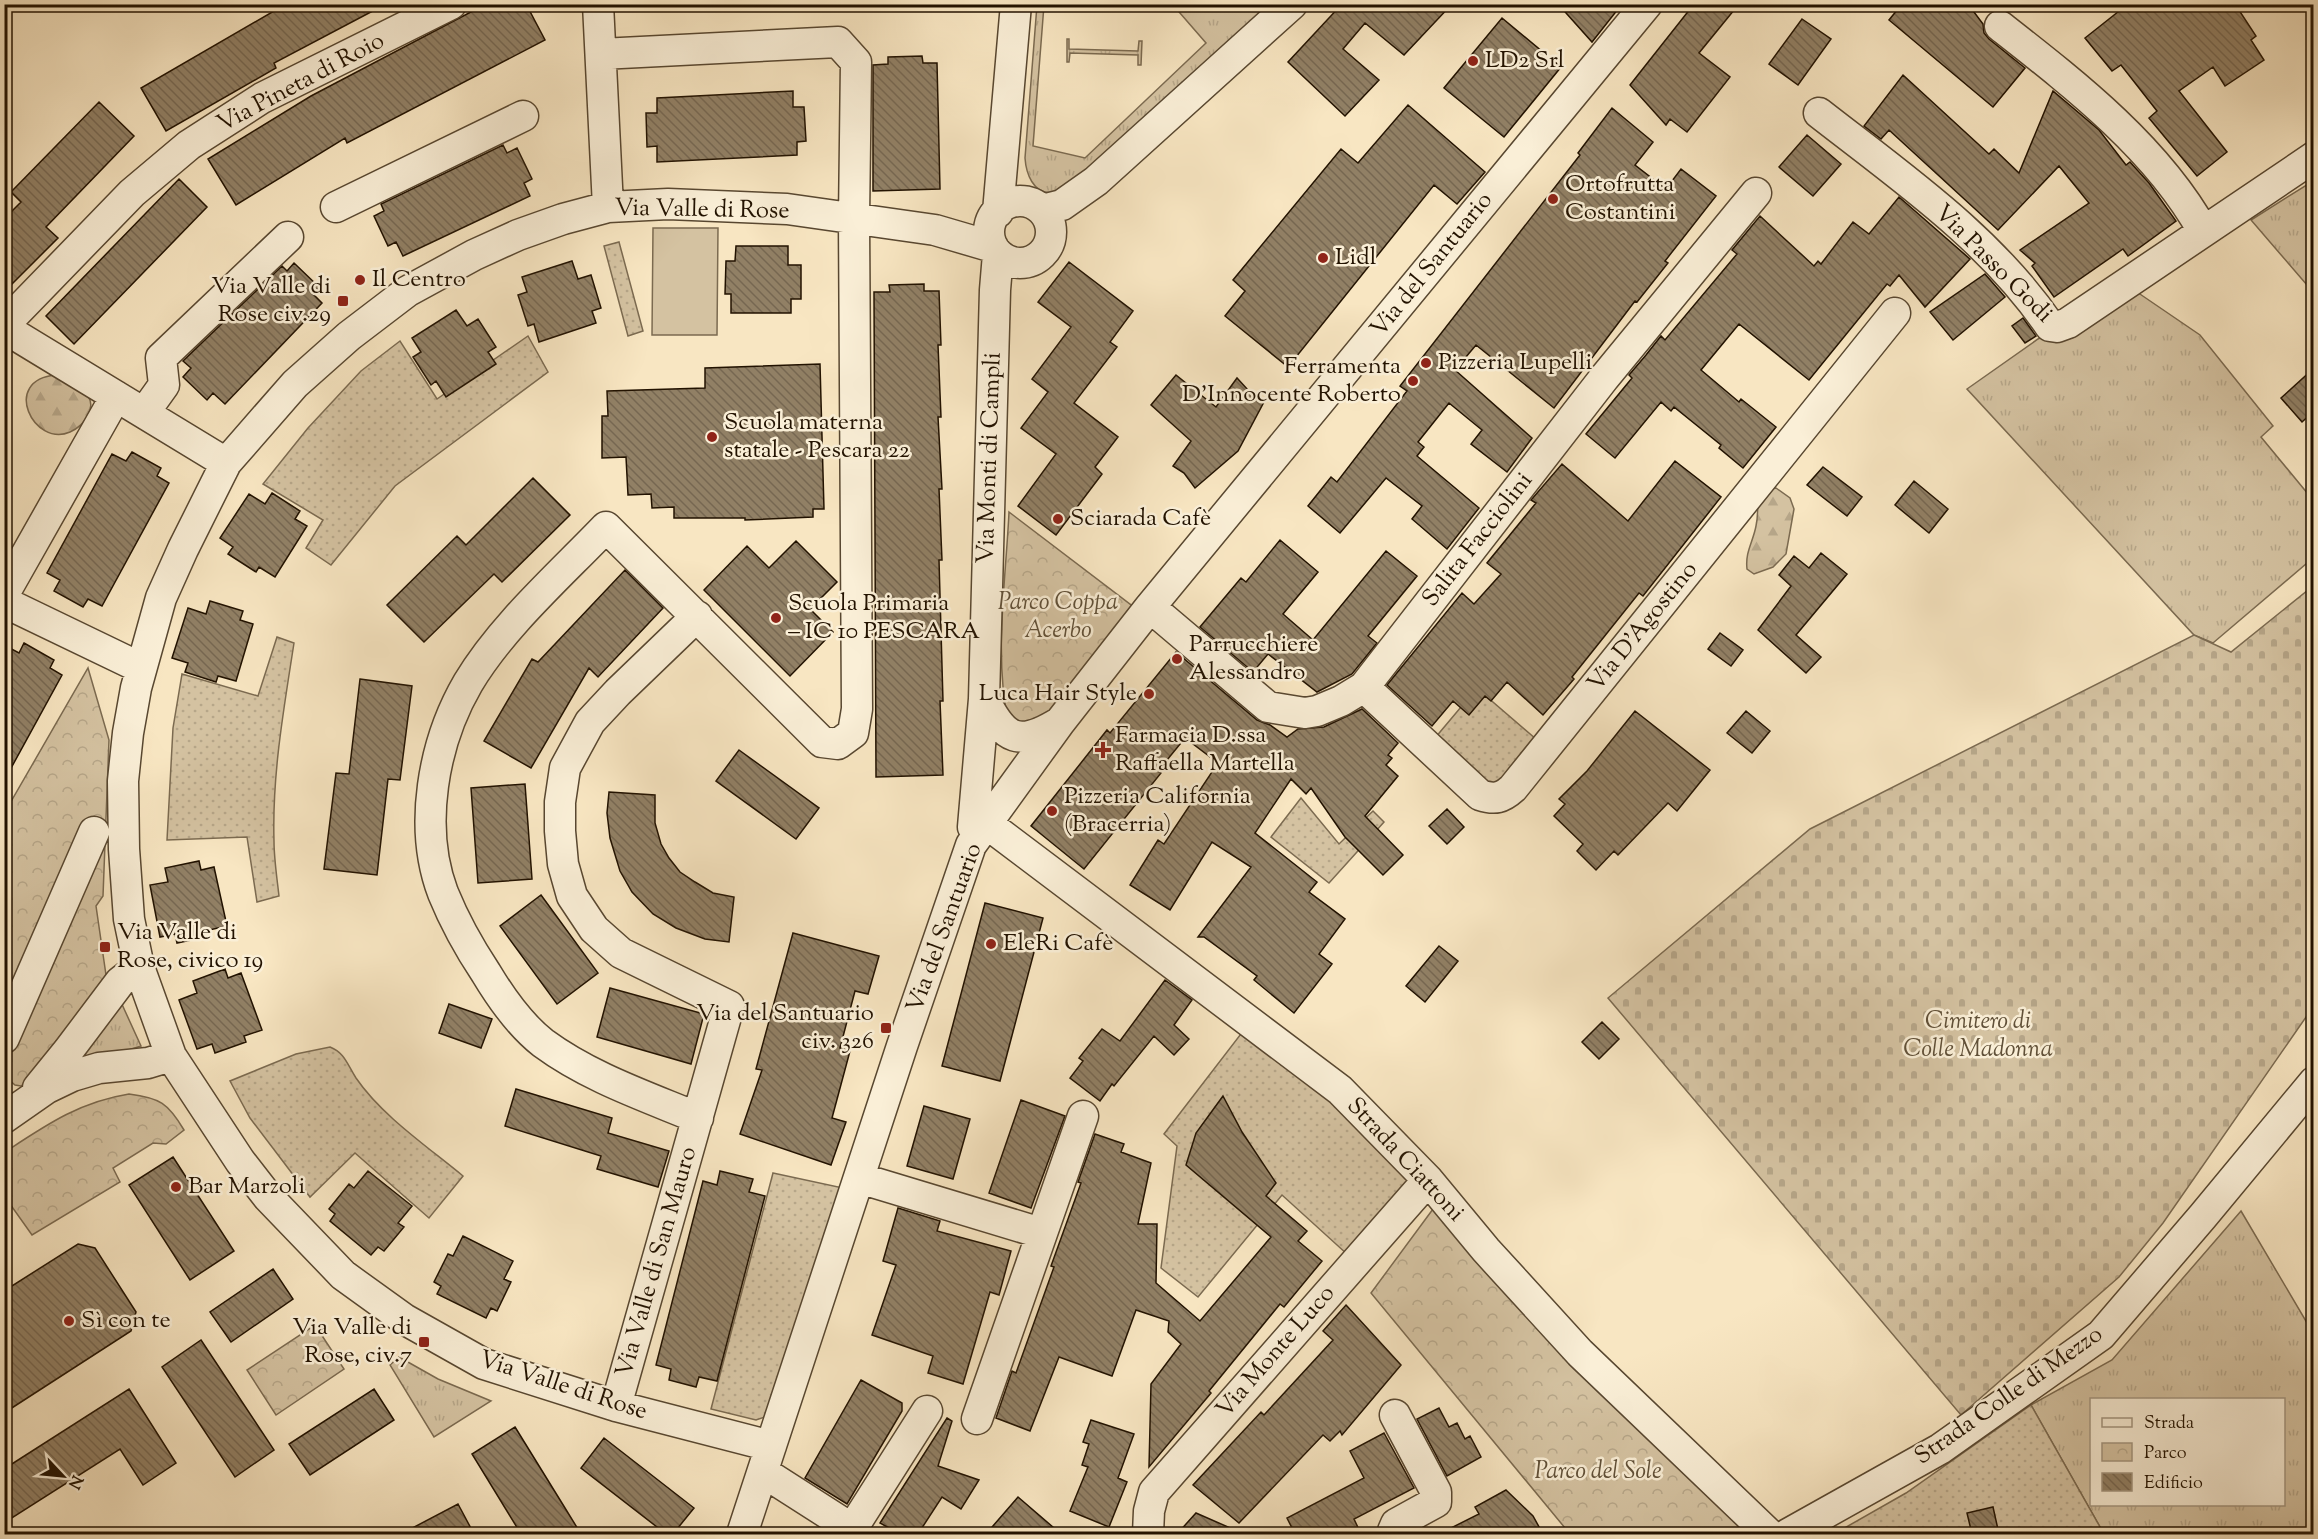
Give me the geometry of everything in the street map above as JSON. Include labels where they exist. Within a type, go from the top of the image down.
[{"type":"street","name":"Via Pineta di Roio","points":[[226,463],[4,326],[132,193],[189,145],[262,98],[451,4]]},
{"type":"street","points":[[598,4],[608,207]]},
{"type":"street","points":[[1013,210],[1049,221],[1051,238],[1048,247],[1042,254],[1025,263],[1005,260],[995,250],[990,233],[1013,210],[1005,141],[1016,4]]},
{"type":"street","name":"Via Valle di Rose","points":[[935,230],[972,225],[1013,210],[1062,205],[1091,185],[1292,4]]},
{"type":"street","name":"Via del Santuario","points":[[742,1534],[859,1178],[981,828],[1150,607],[1647,4]]},
{"type":"street","points":[[2000,26],[2049,64],[2147,152],[2188,204],[2203,231]]},
{"type":"street","points":[[601,54],[838,42],[856,62],[854,219]]},
{"type":"street","name":"Via Passo Godi","points":[[1820,113],[1963,228],[2006,273],[2050,326],[2057,327],[2068,323],[2313,157]]},
{"type":"street","points":[[336,207],[522,116]]},
{"type":"street","name":"Salita Facciolini","points":[[1150,607],[1268,707],[1305,713],[1317,711],[1341,701],[1364,687],[1604,378],[1756,194]]},
{"type":"street","name":"Via Valle di Rose","points":[[767,1459],[484,1364],[404,1319],[343,1275],[268,1197],[240,1161],[171,1056],[139,967],[129,920],[124,849],[123,781],[128,733],[141,668],[161,598],[226,463],[295,384],[349,336],[408,291],[474,255],[518,235],[563,219],[608,207],[668,204],[788,209],[935,230],[995,250]]},
{"type":"street","name":"Via Valle di San Mauro","points":[[698,1118],[584,1070],[542,1042],[504,1001],[477,959],[443,893],[434,856],[430,816],[436,771],[446,730],[468,684],[494,644],[606,527],[822,742],[838,744],[853,733],[857,710],[854,219]]},
{"type":"street","points":[[144,412],[164,385],[161,358],[288,237]]},
{"type":"street","name":"Via Monti di Campli","points":[[981,828],[995,250]]},
{"type":"street","name":"Via D'Agostino","points":[[1364,687],[1480,795],[1489,798],[1503,797],[1513,788],[1895,313]]},
{"type":"street","points":[[4,594],[116,396]]},
{"type":"street","points":[[4,602],[141,668]]},
{"type":"street","name":"Via Valle di San Mauro","points":[[616,1407],[729,1006],[621,953],[594,929],[572,896],[563,864],[560,811],[565,768],[590,722],[697,616]]},
{"type":"street","points":[[984,699],[1001,728],[1014,735],[1033,737],[1060,722]]},
{"type":"street","name":"Strada Ciattoni","points":[[981,828],[1341,1090],[1428,1180],[1486,1250],[1580,1353],[1769,1534]]},
{"type":"street","points":[[4,1038],[93,832]]},
{"type":"street","points":[[14,1111],[68,1051],[120,982],[139,967]]},
{"type":"street","points":[[14,1111],[47,1088],[72,1076],[99,1068],[148,1063],[171,1056]]},
{"type":"street","name":"Strada Colle di Mezzo","points":[[1788,1534],[1940,1449],[2101,1335],[2313,1082]]},
{"type":"street","points":[[977,1419],[1083,1116]]},
{"type":"street","points":[[859,1178],[1041,1233]]},
{"type":"street","name":"Via Monte Luco","points":[[1148,1534],[1149,1511],[1154,1492],[1428,1180]]},
{"type":"street","points":[[767,1459],[852,1529],[927,1411]]},
{"type":"street","points":[[1395,1415],[1436,1492],[1436,1502],[1396,1524],[1393,1531],[1395,1534]]},
{"type":"green space","points":[[1037,5],[1044,5],[1033,146],[1085,158],[1206,43],[1173,5],[1268,5],[1071,188],[1052,193],[1035,186],[1029,176],[1025,158]]},
{"type":"green space","points":[[1067,39],[1069,39],[1069,49],[1138,51],[1139,41],[1142,41],[1141,65],[1138,65],[1138,55],[1070,53],[1069,62],[1067,62]]},
{"type":"green space","points":[[2313,181],[2313,292],[2251,220]]},
{"type":"green space","points":[[653,228],[718,228],[717,335],[652,335]]},
{"type":"green space","points":[[619,242],[643,331],[628,336],[604,246]]},
{"type":"green space","points":[[2134,290],[2200,335],[2273,426],[2261,437],[2313,500],[2313,558],[2213,643],[2194,635],[1967,389],[2038,339]]},
{"type":"green space","points":[[528,336],[548,372],[395,486],[331,565],[306,548],[323,520],[263,484],[308,428],[361,371],[400,341],[437,399]]},
{"type":"green space","points":[[56,375],[78,387],[89,397],[91,403],[88,415],[80,425],[70,432],[57,434],[45,431],[35,422],[28,411],[26,399],[30,388],[39,380]]},
{"type":"green space","points":[[1776,488],[1790,498],[1794,509],[1786,554],[1773,567],[1754,574],[1747,569],[1747,563],[1756,526],[1758,504],[1767,490]]},
{"type":"green space","name":"Parco Coppa Acerbo","points":[[1009,512],[1135,608],[1040,724],[1008,720],[1004,695],[1001,643]]},
{"type":"green space","name":"Cimitero di Colle Madonna","points":[[2313,586],[2313,1007],[2163,1223],[2119,1277],[1961,1415],[1608,998],[1810,829],[2194,635],[2231,652]]},
{"type":"green space","points":[[277,637],[294,643],[275,791],[274,848],[279,896],[257,902],[247,837],[167,840],[173,728],[182,674],[258,696]]},
{"type":"green space","points":[[88,668],[109,740],[103,896],[96,906],[106,975],[111,980],[41,1075],[21,1086],[15,1085],[7,1078],[8,1064],[5,1062],[5,812]]},
{"type":"green space","points":[[1479,690],[1536,739],[1500,785],[1487,786],[1435,738]]},
{"type":"green space","points":[[1301,798],[1339,844],[1373,811],[1384,822],[1329,883],[1271,837]]},
{"type":"green space","points":[[120,1000],[141,1046],[69,1069]]},
{"type":"green space","points":[[1247,1026],[1414,1172],[1348,1255],[1282,1195],[1198,1297],[1161,1268],[1177,1146],[1164,1134]]},
{"type":"green space","points":[[330,1047],[342,1056],[356,1078],[379,1105],[463,1176],[429,1218],[355,1153],[310,1197],[250,1118],[230,1081],[296,1054]]},
{"type":"green space","points":[[129,1094],[162,1103],[184,1130],[166,1144],[153,1143],[113,1168],[120,1182],[32,1235],[5,1197],[5,1171],[7,1169],[5,1152],[64,1116],[94,1103]]},
{"type":"green space","points":[[773,1173],[843,1188],[773,1414],[756,1420],[711,1409]]},
{"type":"green space","name":"Parco del Sole","points":[[1436,1205],[1753,1534],[1570,1534],[1371,1293]]},
{"type":"green space","points":[[2241,1211],[2313,1333],[2313,1534],[2104,1534],[2031,1405],[2112,1360]]},
{"type":"green space","points":[[315,1325],[344,1369],[276,1415],[247,1370]]},
{"type":"green space","points":[[399,1357],[438,1379],[491,1401],[434,1437],[390,1365]]},
{"type":"green space","points":[[2031,1405],[2104,1534],[1834,1534],[1906,1493]]},
{"type":"building","points":[[286,4],[386,4],[274,63],[276,68],[166,131],[141,88]]},
{"type":"building","points":[[486,4],[526,4],[545,40],[347,143],[345,138],[236,205],[208,159],[311,96]]},
{"type":"building","points":[[1342,4],[1452,4],[1404,55],[1365,23],[1343,49],[1379,80],[1345,116],[1288,62]]},
{"type":"building","points":[[1558,4],[1622,4],[1592,42]]},
{"type":"building","points":[[1694,4],[1739,4],[1699,53],[1730,77],[1687,132],[1670,119],[1666,125],[1630,85]]},
{"type":"building","points":[[1902,4],[1968,4],[1983,24],[1984,33],[1989,39],[2025,68],[1993,107],[1889,20]]},
{"type":"building","points":[[2128,4],[2235,4],[2256,36],[2251,40],[2264,60],[2225,86],[2213,67],[2179,91],[2227,152],[2197,176],[2149,118],[2157,111],[2121,65],[2112,71],[2085,38]]},
{"type":"building","points":[[1502,18],[1561,67],[1504,137],[1444,88]]},
{"type":"building","points":[[1802,19],[1831,39],[1798,85],[1769,64]]},
{"type":"building","points":[[922,56],[923,63],[937,63],[940,189],[873,191],[873,65],[888,64],[888,57]]},
{"type":"building","points":[[1903,75],[1989,154],[1994,149],[2019,173],[2053,91],[2099,130],[2126,165],[2130,162],[2149,183],[2176,221],[2128,256],[2123,249],[2054,297],[2032,266],[2035,263],[2020,250],[2089,203],[2059,166],[1998,230],[1889,130],[1881,139],[1864,126]]},
{"type":"building","points":[[793,91],[793,107],[804,107],[806,141],[797,142],[797,155],[657,162],[657,146],[647,147],[646,113],[657,113],[657,98]]},
{"type":"building","points":[[99,102],[134,136],[46,227],[58,238],[4,292],[4,219],[21,202],[11,192]]},
{"type":"building","name":"Lidl","points":[[1408,105],[1485,172],[1457,204],[1434,185],[1288,367],[1225,316],[1245,291],[1233,280],[1341,149],[1358,163]]},
{"type":"building","points":[[1612,108],[1653,142],[1635,165],[1666,189],[1681,169],[1716,196],[1665,261],[1668,263],[1637,302],[1635,301],[1554,408],[1476,345],[1455,370],[1532,438],[1507,472],[1471,444],[1482,430],[1449,403],[1418,442],[1424,447],[1417,456],[1479,508],[1447,549],[1412,519],[1422,506],[1386,478],[1340,533],[1308,506],[1331,477],[1337,482],[1407,391],[1400,386],[1580,155],[1578,153]]},
{"type":"building","points":[[1807,135],[1841,164],[1813,196],[1779,167]]},
{"type":"building","points":[[503,145],[507,153],[517,148],[532,179],[524,183],[530,196],[403,256],[396,242],[388,246],[374,216],[384,211],[381,204]]},
{"type":"building","points":[[179,179],[207,207],[74,344],[46,316]]},
{"type":"building","points":[[1899,197],[1970,259],[1925,307],[1899,275],[1890,286],[1887,284],[1809,380],[1739,324],[1701,370],[1739,402],[1741,399],[1776,427],[1743,468],[1719,448],[1721,445],[1674,407],[1671,411],[1661,402],[1615,458],[1586,434],[1632,378],[1629,375],[1661,336],[1665,340],[1737,254],[1732,250],[1760,216],[1814,266],[1818,261],[1821,264],[1853,222],[1869,234]]},
{"type":"building","points":[[736,246],[788,246],[788,265],[801,265],[801,299],[791,299],[791,313],[731,313],[731,294],[725,294],[726,261],[735,261]]},
{"type":"building","points":[[572,261],[578,279],[591,275],[601,308],[592,311],[596,323],[539,342],[534,324],[528,326],[518,295],[527,292],[522,277]]},
{"type":"building","points":[[1069,262],[1133,311],[1110,342],[1117,347],[1074,403],[1118,437],[1095,467],[1102,474],[1056,535],[1018,506],[1056,454],[1021,428],[1048,392],[1032,379],[1071,327],[1038,302]]},
{"type":"building","points":[[294,263],[319,287],[313,294],[322,303],[225,404],[213,393],[207,400],[183,377],[191,368],[183,361],[282,266],[287,271]]},
{"type":"building","points":[[1985,274],[2005,297],[1953,340],[1930,312]]},
{"type":"building","points":[[924,284],[924,291],[939,291],[941,345],[938,345],[941,417],[938,417],[942,489],[939,489],[942,560],[939,560],[943,701],[940,701],[943,775],[876,777],[874,292],[890,292],[889,285]]},
{"type":"building","points":[[456,310],[467,326],[478,319],[496,347],[488,352],[496,364],[446,397],[436,381],[431,385],[413,357],[421,352],[412,338]]},
{"type":"building","points":[[2023,318],[2036,336],[2025,343],[2012,326]]},
{"type":"building","name":"Scuola materna statale - Pescara 22","points":[[820,364],[824,509],[813,509],[813,517],[745,520],[745,518],[674,518],[674,507],[652,508],[651,494],[628,495],[626,457],[602,458],[602,416],[608,416],[607,391],[705,388],[705,368]]},
{"type":"building","points":[[2313,369],[2313,412],[2302,422],[2281,398]]},
{"type":"building","points":[[1176,375],[1216,407],[1237,378],[1248,390],[1265,400],[1238,451],[1195,488],[1184,473],[1173,466],[1191,441],[1151,405]]},
{"type":"building","points":[[132,452],[161,468],[157,476],[169,483],[102,606],[88,599],[83,607],[54,591],[60,580],[47,573],[112,454],[126,461]]},
{"type":"building","points":[[1675,461],[1721,497],[1643,596],[1639,593],[1572,677],[1574,679],[1543,715],[1507,682],[1491,701],[1485,696],[1469,715],[1453,701],[1432,726],[1387,685],[1462,593],[1474,604],[1501,574],[1487,563],[1536,503],[1531,500],[1562,464],[1628,521]]},
{"type":"building","points":[[1823,467],[1862,497],[1847,516],[1807,485]]},
{"type":"building","points":[[533,478],[570,515],[502,582],[494,574],[424,642],[387,605],[457,536],[466,545]]},
{"type":"building","points":[[1914,481],[1948,509],[1929,533],[1895,505]]},
{"type":"building","points":[[272,493],[300,511],[295,519],[307,526],[275,577],[259,567],[256,572],[228,554],[233,547],[220,538],[249,494],[265,504]]},
{"type":"building","points":[[1280,540],[1318,572],[1283,614],[1313,640],[1386,551],[1417,576],[1368,636],[1377,643],[1352,674],[1317,692],[1268,654],[1253,672],[1200,627],[1241,578],[1246,582]]},
{"type":"building","name":"Scuola Primaria – IC 10 PESCARA","points":[[796,541],[837,582],[810,609],[833,632],[790,676],[704,590],[747,546],[769,568]]},
{"type":"building","points":[[1821,553],[1847,574],[1796,635],[1821,657],[1806,673],[1758,630],[1791,586],[1779,575],[1794,556],[1809,568]]},
{"type":"building","points":[[625,570],[663,608],[598,677],[589,668],[531,768],[484,741],[532,659],[538,662]]},
{"type":"building","points":[[210,601],[243,611],[240,620],[253,624],[236,681],[218,676],[216,682],[185,672],[188,663],[172,658],[188,608],[206,614]]},
{"type":"building","points":[[1720,633],[1743,650],[1731,666],[1708,649]]},
{"type":"building","points":[[24,643],[54,660],[50,668],[62,675],[4,781],[4,645],[19,653]]},
{"type":"building","points":[[1176,652],[1257,720],[1270,725],[1287,737],[1298,729],[1324,727],[1362,709],[1398,743],[1388,755],[1392,758],[1386,765],[1398,776],[1365,816],[1403,855],[1383,875],[1345,837],[1311,788],[1306,794],[1291,779],[1255,833],[1317,882],[1309,892],[1345,919],[1319,954],[1332,964],[1294,1013],[1254,980],[1257,976],[1204,937],[1198,937],[1251,867],[1212,842],[1170,910],[1130,885],[1158,840],[1164,844],[1218,763],[1185,738],[1158,771],[1161,773],[1084,869],[1031,826],[1107,730],[1110,733]]},
{"type":"building","points":[[360,679],[412,686],[400,780],[388,779],[377,875],[324,869],[336,773],[349,774]]},
{"type":"building","points":[[1635,711],[1710,770],[1677,811],[1668,803],[1618,855],[1614,851],[1596,870],[1577,851],[1583,844],[1554,816],[1565,804],[1559,799],[1587,771]]},
{"type":"building","points":[[1746,711],[1770,731],[1752,753],[1727,733]]},
{"type":"building","points":[[739,750],[819,808],[796,839],[716,781]]},
{"type":"building","points":[[525,784],[532,879],[478,883],[471,788]]},
{"type":"building","points":[[609,792],[655,795],[655,823],[661,844],[669,858],[680,872],[713,893],[734,897],[729,942],[705,939],[676,928],[653,914],[632,892],[620,871],[610,838],[607,813]]},
{"type":"building","points":[[1447,809],[1464,827],[1447,844],[1429,826]]},
{"type":"building","points":[[199,861],[201,870],[214,867],[227,926],[209,930],[210,936],[177,943],[175,934],[160,937],[150,885],[168,882],[165,868]]},
{"type":"building","points":[[541,895],[598,973],[557,1004],[500,926]]},
{"type":"building","points":[[985,903],[1043,918],[1000,1081],[942,1066]]},
{"type":"building","points":[[793,933],[879,956],[868,994],[855,991],[840,1048],[850,1051],[832,1118],[846,1122],[831,1165],[740,1134],[762,1070],[756,1069]]},
{"type":"building","points":[[1439,946],[1458,961],[1425,1002],[1406,986]]},
{"type":"building","points":[[225,969],[228,978],[241,973],[262,1030],[244,1036],[246,1042],[215,1053],[212,1044],[197,1049],[179,1000],[197,993],[193,981]]},
{"type":"building","points":[[1165,980],[1192,1000],[1174,1025],[1189,1039],[1174,1055],[1154,1036],[1100,1101],[1070,1078],[1083,1061],[1079,1058],[1102,1029],[1120,1041]]},
{"type":"building","points":[[610,988],[704,1014],[691,1064],[597,1037]]},
{"type":"building","points":[[449,1004],[492,1019],[481,1048],[439,1033]]},
{"type":"building","points":[[1602,1022],[1619,1039],[1599,1059],[1582,1042]]},
{"type":"building","points":[[516,1089],[612,1118],[608,1133],[669,1151],[658,1187],[597,1169],[601,1156],[505,1126]]},
{"type":"building","points":[[1223,1096],[1242,1132],[1276,1183],[1266,1196],[1307,1231],[1298,1241],[1322,1261],[1284,1307],[1280,1304],[1209,1391],[1211,1393],[1149,1467],[1151,1384],[1181,1344],[1168,1332],[1169,1321],[1136,1310],[1112,1376],[1059,1357],[1030,1431],[996,1418],[1012,1371],[1016,1373],[1054,1267],[1051,1266],[1081,1183],[1078,1182],[1095,1134],[1124,1144],[1121,1152],[1151,1163],[1138,1224],[1157,1224],[1156,1283],[1200,1321],[1271,1237],[1186,1165],[1196,1133]]},
{"type":"building","points":[[1021,1100],[1065,1116],[1031,1208],[989,1193]]},
{"type":"building","points":[[924,1106],[970,1119],[953,1179],[907,1166]]},
{"type":"building","points":[[173,1157],[234,1251],[190,1280],[129,1185]]},
{"type":"building","points":[[368,1171],[412,1206],[398,1223],[404,1227],[384,1251],[378,1247],[371,1255],[330,1221],[335,1214],[329,1209],[349,1184],[354,1188]]},
{"type":"building","points":[[720,1171],[753,1179],[749,1192],[765,1196],[717,1381],[699,1377],[696,1387],[669,1380],[671,1369],[656,1365],[703,1181],[717,1185]]},
{"type":"building","points":[[898,1208],[940,1221],[937,1231],[1011,1251],[999,1295],[990,1292],[963,1384],[928,1373],[933,1356],[872,1335],[896,1265],[883,1261]]},
{"type":"building","points":[[463,1236],[513,1261],[504,1279],[511,1282],[497,1311],[491,1308],[486,1318],[437,1294],[441,1286],[434,1282],[448,1254],[453,1256]]},
{"type":"building","name":"Sì con te","points":[[78,1244],[95,1248],[136,1312],[131,1331],[4,1413],[4,1291]]},
{"type":"building","points":[[273,1269],[293,1299],[231,1342],[210,1312]]},
{"type":"building","points":[[1346,1305],[1401,1365],[1342,1435],[1340,1431],[1330,1441],[1323,1435],[1239,1523],[1193,1485],[1261,1412],[1264,1415],[1333,1340],[1323,1331]]},
{"type":"building","points":[[201,1340],[274,1450],[235,1477],[162,1367]]},
{"type":"building","points":[[861,1380],[902,1403],[902,1411],[847,1504],[805,1478]]},
{"type":"building","points":[[129,1389],[176,1463],[143,1485],[120,1449],[4,1523],[4,1469]]},
{"type":"building","points":[[374,1389],[394,1420],[310,1475],[289,1444]]},
{"type":"building","points":[[1439,1408],[1449,1427],[1457,1423],[1465,1439],[1470,1436],[1481,1457],[1447,1476],[1417,1419]]},
{"type":"building","points":[[947,1418],[952,1421],[938,1466],[979,1480],[961,1509],[942,1497],[918,1534],[900,1534],[880,1523]]},
{"type":"building","points":[[1091,1420],[1134,1434],[1118,1478],[1127,1482],[1109,1527],[1070,1511],[1088,1467],[1082,1465],[1089,1444],[1083,1442]]},
{"type":"building","points":[[515,1427],[581,1534],[521,1534],[472,1454]]},
{"type":"building","points":[[1384,1433],[1414,1488],[1354,1519],[1361,1534],[1295,1534],[1287,1518],[1364,1478],[1350,1451]]},
{"type":"building","points":[[604,1438],[694,1508],[673,1534],[666,1534],[581,1468]]},
{"type":"building","points":[[1506,1490],[1533,1516],[1543,1534],[1439,1534],[1479,1514],[1475,1507]]},
{"type":"building","points":[[1018,1497],[1061,1534],[986,1534]]},
{"type":"building","points":[[458,1504],[474,1534],[401,1534]]},
{"type":"building","points":[[1993,1507],[1999,1534],[1972,1534],[1967,1513]]},
{"type":"building","points":[[1196,1513],[1244,1534],[1177,1534]]},
{"type":"place","name":"LD2 Srl","points":[[1473,61]]},
{"type":"place","name":"Ortofrutta Costantini","points":[[1553,199]]},
{"type":"place","name":"Lidl","points":[[1323,258]]},
{"type":"place","name":"Il Centro","points":[[360,280]]},
{"type":"place","name":"Via Valle di Rose civ.29","points":[[343,301]]},
{"type":"place","name":"Pizzeria Lupelli","points":[[1426,363]]},
{"type":"place","name":"Ferramenta D'Innocente Roberto","points":[[1413,381]]},
{"type":"place","name":"Scuola materna statale - Pescara 22","points":[[712,437]]},
{"type":"place","name":"Sciarada Cafè","points":[[1058,519]]},
{"type":"place","name":"Scuola Primaria – IC 10 PESCARA","points":[[776,618]]},
{"type":"place","name":"Parrucchiere Alessandro","points":[[1177,659]]},
{"type":"place","name":"Luca Hair Style","points":[[1149,694]]},
{"type":"place","name":"Farmacia D.ssa Raffaella Martella","points":[[1103,750]]},
{"type":"place","name":"Pizzeria California (Bracerria)","points":[[1052,811]]},
{"type":"place","name":"EleRi Cafè","points":[[991,944]]},
{"type":"place","name":"Via Valle di Rose, civico 19","points":[[105,947]]},
{"type":"place","name":"Via del Santuario civ. 326","points":[[886,1028]]},
{"type":"place","name":"Bar Marzoli","points":[[176,1187]]},
{"type":"place","name":"Sì con te","points":[[69,1321]]},
{"type":"place","name":"Via Valle di Rose, civ.7","points":[[424,1342]]}]
